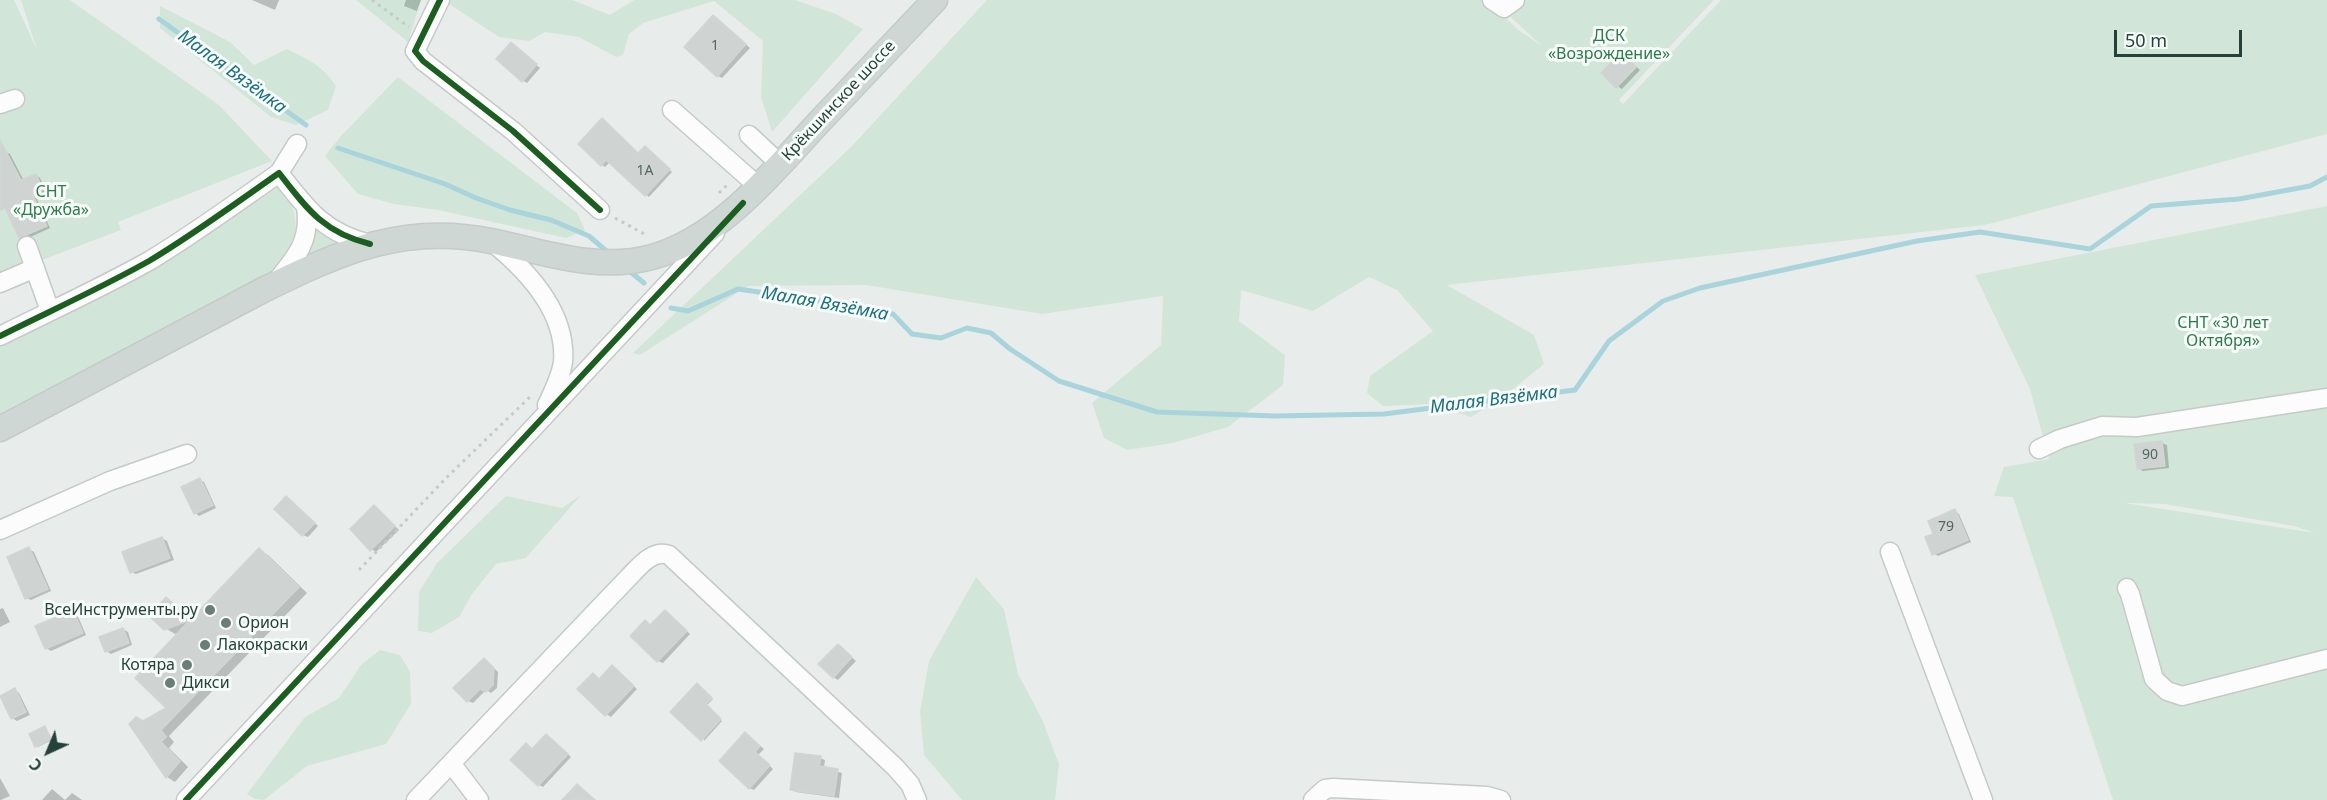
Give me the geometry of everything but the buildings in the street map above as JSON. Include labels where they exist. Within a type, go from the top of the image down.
[{"type":"main road","name":"Крёкшинское шоссе","points":[[0,429],[275,284],[370,244],[427,235],[491,241],[526,251],[580,260],[627,262],[653,257],[681,245],[751,195],[935,0]]},
{"type":"street","points":[[440,0],[415,51],[423,61],[513,130],[600,210]]},
{"type":"street","points":[[1492,0],[1504,8],[1515,0]]},
{"type":"street","points":[[186,800],[751,195],[672,110]]},
{"type":"street","points":[[749,135],[780,164]]},
{"type":"street","points":[[0,336],[149,261],[183,240],[279,173],[297,144]]},
{"type":"street","points":[[279,173],[306,207],[331,229],[370,244]]},
{"type":"street","points":[[275,284],[302,247],[307,224],[306,207]]},
{"type":"street","points":[[491,241],[530,279],[550,305],[560,328],[563,362],[560,375],[539,421]]},
{"type":"street","points":[[27,246],[50,311]]},
{"type":"street","points":[[0,283],[34,268]]},
{"type":"street","points":[[2039,449],[2060,439],[2102,426],[2137,428],[2327,398]]},
{"type":"street","points":[[0,530],[110,481],[187,454]]},
{"type":"street","points":[[416,800],[628,578],[645,561],[662,552],[669,555],[895,767],[910,784],[917,800]]},
{"type":"street","points":[[1890,552],[1983,800]]},
{"type":"street","points":[[2127,588],[2154,679],[2167,691],[2182,696],[2327,659]]},
{"type":"street","points":[[451,763],[479,800]]},
{"type":"street","points":[[1313,800],[1325,789],[1333,788],[1487,796],[1501,800]]},
{"type":"path","points":[[372,0],[421,36]]},
{"type":"path","points":[[600,210],[657,241]]},
{"type":"path","points":[[359,570],[446,478],[534,393]]},
{"type":"green space","name":"СНТ «Дружба»","points":[[0,0],[14,0],[37,50],[21,0],[70,0],[219,105],[272,161],[118,222],[121,230],[0,276]]},
{"type":"green space","points":[[356,0],[421,0],[408,42]]},
{"type":"green space","points":[[450,0],[572,0],[610,15],[634,0],[795,0],[836,14],[863,29],[772,132],[761,97],[763,41],[714,1],[643,23],[629,34],[623,55],[616,57],[579,37],[545,32],[529,41],[499,37],[449,4]]},
{"type":"green space","name":"ДСК «Возрождение»","points":[[987,0],[1488,0],[1517,29],[1542,46],[1492,0],[1714,0],[1619,100],[1623,104],[1721,0],[2327,0],[2327,134],[1985,225],[1447,285],[1534,335],[1544,364],[1501,399],[1471,417],[1430,404],[1383,406],[1367,393],[1370,376],[1433,331],[1397,290],[1369,277],[1313,311],[1241,290],[1239,321],[1285,355],[1283,385],[1228,427],[1173,443],[1127,450],[1104,438],[1092,403],[1161,345],[1163,296],[1042,314],[866,285],[748,286],[640,355],[633,353],[851,147]]},
{"type":"green space","points":[[160,6],[230,42],[254,65],[287,49],[308,60],[326,73],[336,86],[328,110],[296,125],[271,117],[160,28]]},
{"type":"green space","points":[[398,77],[577,213],[585,230],[566,238],[438,210],[394,204],[358,194],[325,156],[341,136]]},
{"type":"green space","points":[[276,179],[292,205],[296,226],[294,237],[274,272],[0,416],[0,340]]},
{"type":"green space","name":"СНТ «30 лет Октября»","points":[[2327,206],[2327,800],[2113,800],[2013,497],[1994,496],[2004,467],[2049,459],[2030,389],[1975,275]],"holes":[[[2125,503],[2165,504],[2294,526],[2315,533]]]},
{"type":"green space","points":[[311,220],[351,243],[291,272]]},
{"type":"green space","points":[[581,495],[526,558],[496,564],[472,594],[459,617],[432,633],[418,631],[419,592],[437,563],[506,496],[562,508]]},
{"type":"green space","points":[[976,577],[1004,609],[1018,674],[1042,719],[1059,764],[1055,800],[962,800],[924,755],[920,712],[929,661]]},
{"type":"green space","points":[[380,650],[400,655],[410,672],[411,704],[386,744],[307,766],[264,800],[255,799],[247,794],[305,717],[339,698],[361,665]]},
{"type":"waterway","name":"Малая Вязёмка","points":[[159,19],[306,125]]},
{"type":"waterway","name":"Малая Вязёмка","points":[[338,148],[445,184],[510,210],[551,220],[589,236],[611,255]]},
{"type":"waterway","name":"Малая Вязёмка","points":[[671,308],[688,311],[738,289],[893,314],[912,334],[941,338],[967,328],[991,333],[1010,349],[1059,381],[1157,412],[1276,416],[1384,414],[1575,390],[1609,341],[1663,301],[1700,288],[1917,241],[1980,232],[2090,249],[2151,206],[2239,199],[2310,186],[2327,177]]},
{"type":"waterway","name":"Малая Вязёмка","points":[[627,269],[644,283]]},
{"type":"cycle path","points":[[440,0],[415,51],[423,61],[513,131],[600,210]]},
{"type":"cycle path","points":[[0,336],[149,261],[279,173],[308,208],[328,226],[370,244]]},
{"type":"cycle path","points":[[186,800],[743,203]]},
{"type":"place","name":"ВсеИнструменты.ру","points":[[210,610]]},
{"type":"place","name":"Орион","points":[[226,623]]},
{"type":"place","name":"Лакокраски","points":[[205,645]]},
{"type":"place","name":"Котяра","points":[[187,665]]},
{"type":"place","name":"Дикси","points":[[170,683]]}]
